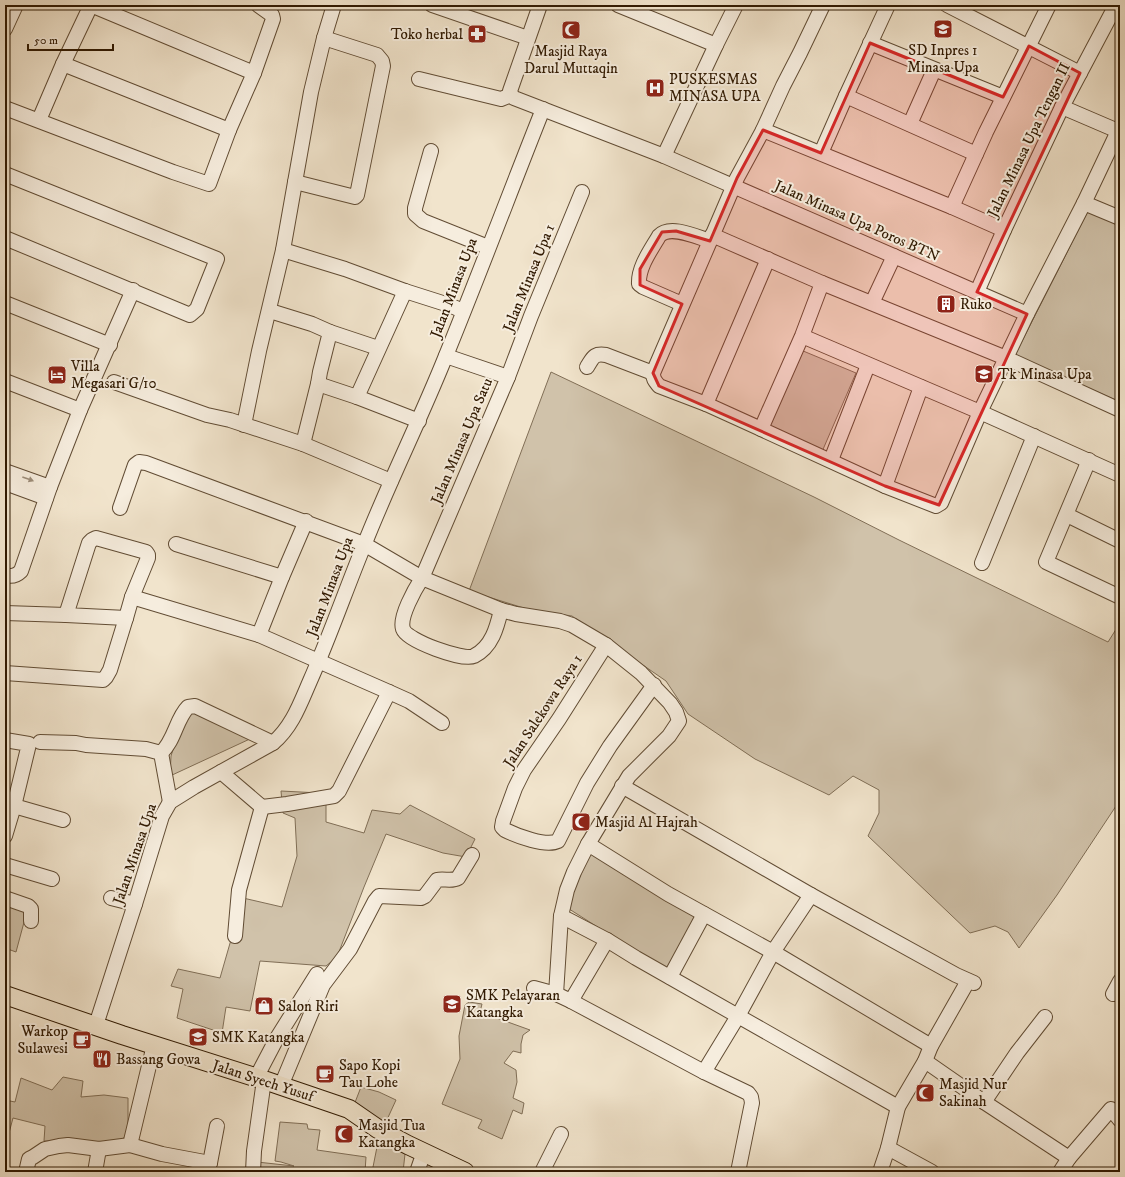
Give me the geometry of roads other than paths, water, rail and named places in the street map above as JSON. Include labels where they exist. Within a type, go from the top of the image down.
[{"type":"main road","name":"Jalan Syech Yusuf","points":[[5,995],[349,1109],[380,1130],[465,1172]]},
{"type":"street","points":[[5,29],[16,5]]},
{"type":"street","points":[[39,120],[63,64],[91,5],[254,73]]},
{"type":"street","points":[[5,108],[173,172],[209,184],[229,130],[254,73],[272,19],[272,15],[258,5]]},
{"type":"street","points":[[244,425],[259,351],[270,311],[283,250],[311,92],[324,38],[334,5]]},
{"type":"street","points":[[432,5],[528,38]]},
{"type":"street","points":[[419,79],[501,99],[511,94],[510,91],[540,5]]},
{"type":"street","points":[[618,5],[716,45]]},
{"type":"street","points":[[664,156],[736,5]]},
{"type":"street","points":[[822,153],[846,96],[888,5]]},
{"type":"street","points":[[948,5],[1080,73]]},
{"type":"street","points":[[952,207],[1003,97],[1049,5]]},
{"type":"street","name":"Jalan Minasa Upa Tengan II","points":[[977,292],[1004,230],[1062,107],[1116,5]]},
{"type":"street","points":[[820,6],[800,53],[763,130],[733,186],[653,373],[654,380],[659,386],[706,404],[885,486],[936,506],[941,504],[980,412],[1027,314],[1084,203],[1119,129],[1062,107]]},
{"type":"street","points":[[296,182],[355,197],[383,66],[377,55],[324,38]]},
{"type":"street","points":[[870,44],[1003,97]]},
{"type":"street","points":[[63,64],[229,130]]},
{"type":"street","points":[[910,124],[934,70]]},
{"type":"street","name":"Jalan Minasa Upa Poros BTN","points":[[511,94],[514,98],[664,156],[1027,314]]},
{"type":"street","points":[[846,96],[976,154]]},
{"type":"street","name":"Jalan Minasa Upa","points":[[96,1025],[136,904],[162,816],[170,802],[273,743],[283,735],[294,717],[319,660],[364,544],[419,421],[446,356],[543,109]]},
{"type":"street","points":[[763,130],[822,153],[1004,230]]},
{"type":"street","points":[[431,150],[415,208],[415,214],[423,221],[488,247]]},
{"type":"street","points":[[5,174],[217,259],[197,309],[190,315],[5,238]]},
{"type":"street","name":"Jalan Minasa Upa 1","points":[[508,377],[531,316],[582,192]]},
{"type":"street","points":[[1084,203],[1120,218]]},
{"type":"street","points":[[682,304],[640,285],[640,269],[662,232],[676,231],[711,238],[768,259],[822,283],[1006,358],[1120,410]]},
{"type":"street","points":[[283,250],[345,269],[463,311]]},
{"type":"street","points":[[872,303],[894,256]]},
{"type":"street","points":[[706,404],[768,259]]},
{"type":"street","points":[[761,429],[802,336],[822,283]]},
{"type":"street","points":[[5,575],[13,576],[21,571],[48,493],[80,410],[133,290]]},
{"type":"street","points":[[357,397],[405,291]]},
{"type":"street","points":[[5,303],[110,345]]},
{"type":"street","points":[[270,311],[378,348]]},
{"type":"street","points":[[303,444],[330,332]]},
{"type":"street","points":[[802,336],[980,412],[1120,475]]},
{"type":"street","points":[[587,367],[594,357],[599,354],[606,355],[653,373]]},
{"type":"street","name":"Jalan Minasa Upa Satu","points":[[446,356],[508,377],[422,578],[411,599],[403,619],[402,627],[405,633],[412,638],[434,648],[469,657],[476,655],[494,634],[501,610]]},
{"type":"street","points":[[831,460],[868,364]]},
{"type":"street","points":[[5,381],[80,410]]},
{"type":"street","points":[[114,382],[207,415],[303,444],[391,481]]},
{"type":"street","points":[[318,384],[357,397],[419,421]]},
{"type":"street","points":[[885,486],[921,387]]},
{"type":"street","points":[[982,563],[1034,436]]},
{"type":"street","points":[[1089,460],[1046,562],[1120,597]]},
{"type":"street","points":[[120,508],[135,465],[139,462],[146,463],[306,521],[364,544],[422,578],[501,610],[560,621],[572,625],[606,644],[654,685],[676,712],[679,718],[679,723],[629,776],[588,844],[574,872],[566,890],[561,916],[556,994]]},
{"type":"street","points":[[5,471],[48,493]]},
{"type":"street","points":[[5,483],[48,493]]},
{"type":"street","points":[[1067,515],[1120,540]]},
{"type":"street","points":[[259,634],[306,521]]},
{"type":"street","points":[[5,673],[103,680],[110,670],[132,597],[148,558],[148,554],[146,552],[96,538],[92,540],[89,543],[66,615]]},
{"type":"street","points":[[176,544],[282,577]]},
{"type":"street","points":[[132,597],[259,634],[409,701],[442,723]]},
{"type":"street","points":[[5,613],[126,618]]},
{"type":"street","name":"Jalan Salekowa Raya 1","points":[[606,644],[559,719],[524,770],[515,788],[503,821],[502,827],[505,830],[536,841],[550,844],[558,841],[587,783],[610,746],[654,685]]},
{"type":"street","points":[[221,772],[262,807],[334,796],[390,692]]},
{"type":"street","points":[[162,753],[172,740],[183,712],[188,707],[195,706],[273,743]]},
{"type":"street","points":[[5,740],[29,744],[5,836]]},
{"type":"street","points":[[40,742],[76,743],[146,749],[162,753]]},
{"type":"street","points":[[162,753],[170,802]]},
{"type":"street","points":[[622,786],[811,895],[971,982],[931,1046],[925,1061],[898,1107],[888,1148],[880,1172]]},
{"type":"street","points":[[14,806],[62,820]]},
{"type":"street","points":[[235,936],[239,890],[262,807]]},
{"type":"street","points":[[588,844],[668,894],[773,952],[931,1046]]},
{"type":"street","points":[[267,1081],[323,985],[350,949],[379,896],[421,898],[425,896],[437,880],[453,880],[458,878],[472,855]]},
{"type":"street","points":[[5,865],[52,879]]},
{"type":"street","points":[[704,1072],[738,1016],[773,952],[811,895]]},
{"type":"street","points":[[5,898],[28,906],[31,909],[31,921]]},
{"type":"street","points":[[111,898],[136,904]]},
{"type":"street","points":[[670,978],[704,914]]},
{"type":"street","points":[[561,916],[608,940],[670,978],[898,1107]]},
{"type":"street","points":[[571,1001],[608,940]]},
{"type":"street","points":[[253,1172],[255,1144],[277,1038],[318,974]]},
{"type":"street","points":[[1113,994],[1120,981]]},
{"type":"street","points":[[534,988],[556,994],[571,1001],[704,1072],[748,1093],[751,1097],[751,1109],[738,1172]]},
{"type":"street","points":[[984,1102],[1016,1053],[1045,1017]]},
{"type":"street","points":[[130,1145],[154,1045]]},
{"type":"street","points":[[925,1061],[1069,1158]]},
{"type":"street","points":[[1060,1172],[1069,1158],[1111,1110],[1120,1120]]},
{"type":"street","points":[[26,1172],[29,1159],[38,1153],[45,1149],[68,1145],[100,1149],[130,1145],[208,1167],[217,1126]]},
{"type":"street","points":[[542,1172],[561,1134]]},
{"type":"street","points":[[888,1148],[932,1172]]},
{"type":"street","points":[[95,1172],[100,1149]]},
{"type":"street","points":[[417,1172],[424,1152]]},
{"type":"place","name":"SD Inpres 1 Minasa Upa","points":[[943,29]]},
{"type":"place","name":"Masjid Raya Darul Muttaqin","points":[[571,30]]},
{"type":"place","name":"Toko herbal","points":[[477,34]]},
{"type":"place","name":"PUSKESMAS MINASA UPA","points":[[655,88]]},
{"type":"place","name":"Ruko","points":[[946,304]]},
{"type":"place","name":"Tk Minasa Upa","points":[[984,374]]},
{"type":"place","name":"Villa Megasari G/10","points":[[57,375]]},
{"type":"place","name":"Masjid Al Hajrah","points":[[581,822]]},
{"type":"place","name":"SMK Pelayaran Katangka","points":[[452,1004]]},
{"type":"place","name":"Salon Riri","points":[[264,1006]]},
{"type":"place","name":"SMK Katangka","points":[[198,1037]]},
{"type":"place","name":"Warkop Sulawesi","points":[[82,1040]]},
{"type":"place","name":"Bassang Gowa","points":[[102,1059]]},
{"type":"place","name":"Sapo Kopi Tau Lohe","points":[[325,1074]]},
{"type":"place","name":"Masjid Nur Sakinah","points":[[925,1093]]},
{"type":"place","name":"Masjid Tua Katangka","points":[[344,1134]]}]
